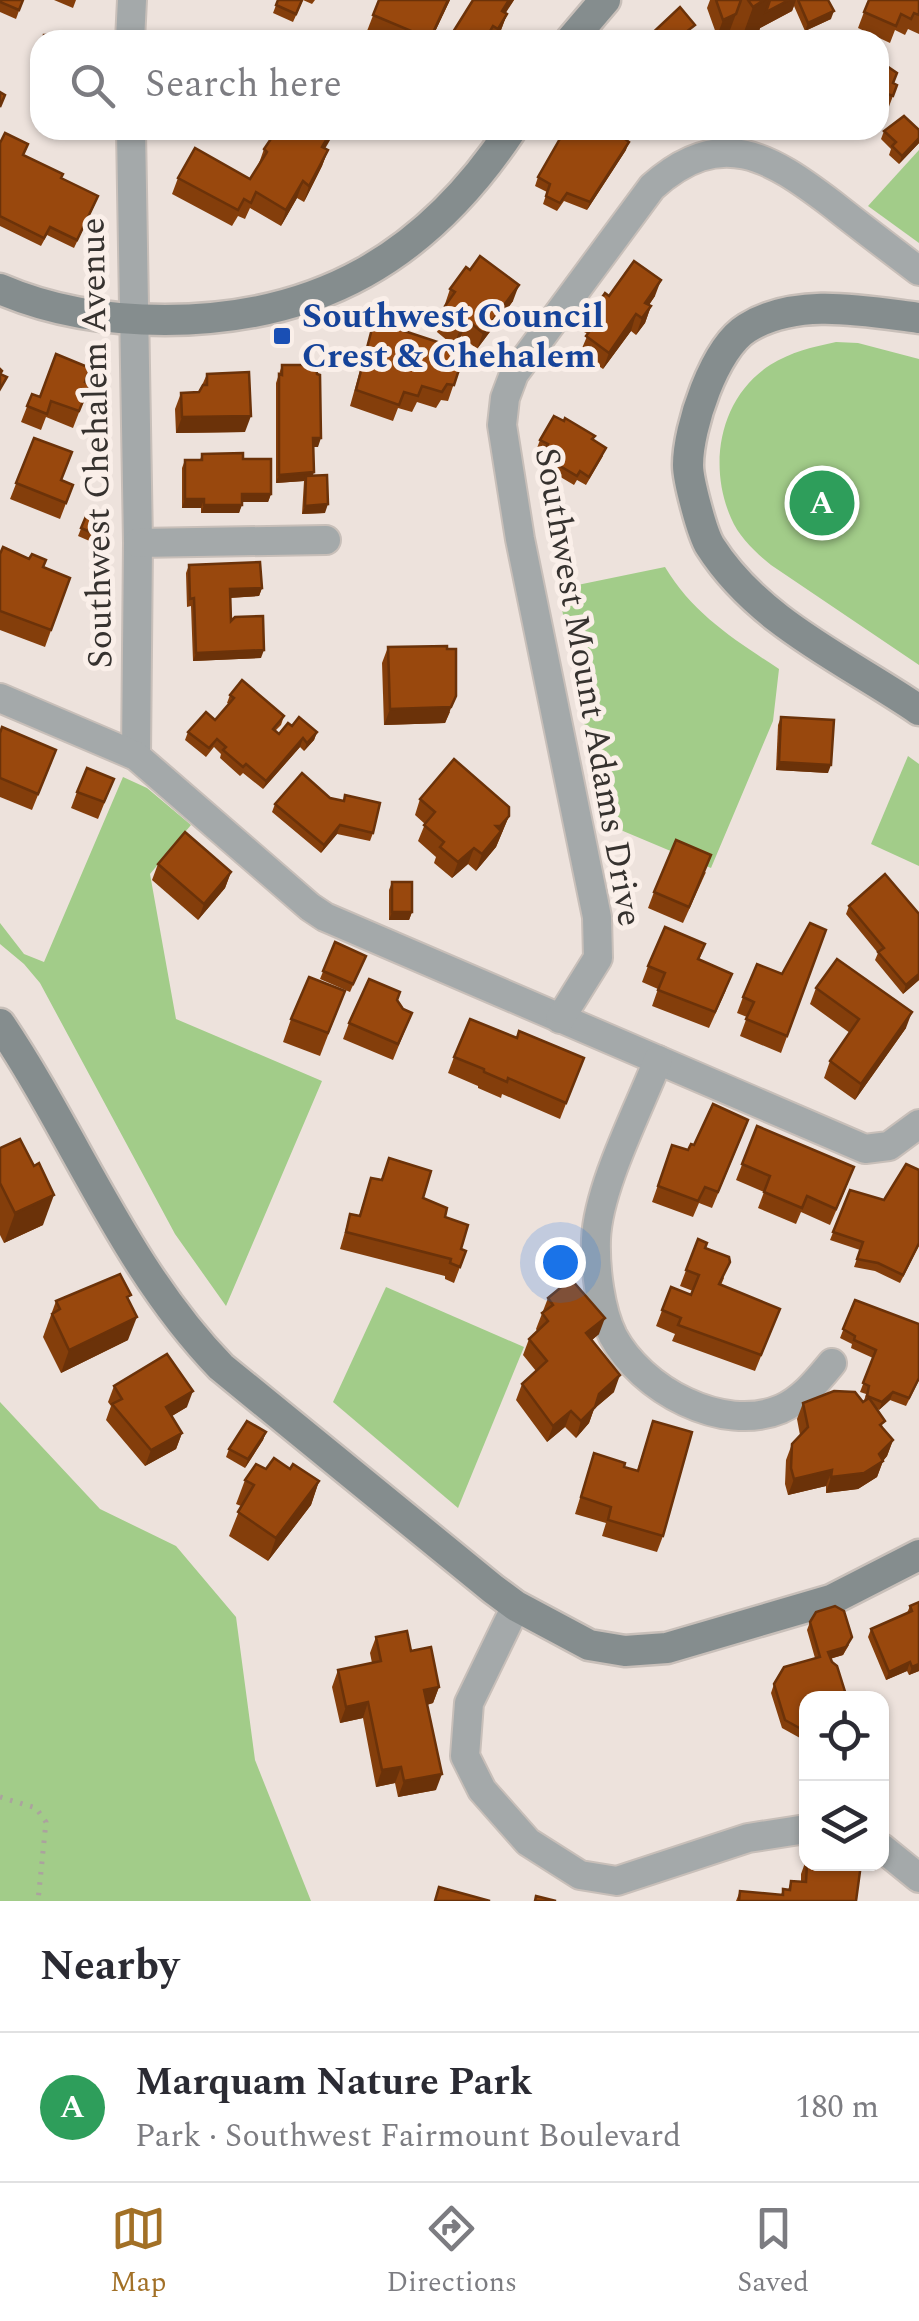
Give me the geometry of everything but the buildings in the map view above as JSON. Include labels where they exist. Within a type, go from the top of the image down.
[{"type":"street","points":[[130,30],[132,0]]},
{"type":"street","points":[[580,30],[605,0]]},
{"type":"street","name":"Southwest Chehalem Avenue","points":[[131,140],[138,543],[136,756]]},
{"type":"street","points":[[0,289],[66,312],[134,320],[244,316],[306,300],[333,290],[395,254],[457,202],[503,140]]},
{"type":"street","name":"Southwest Mount Adams Drive","points":[[560,1019],[598,958],[597,917],[520,539],[502,425],[505,398],[514,374],[652,188],[676,169],[709,155],[731,152],[752,156],[788,171],[919,271]]},
{"type":"street","points":[[919,318],[849,308],[792,311],[745,329],[713,368],[696,414],[687,467],[708,544],[749,593],[798,635],[919,710]]},
{"type":"street","points":[[138,543],[326,540]]},
{"type":"street","points":[[0,698],[136,756],[318,913],[866,1149],[889,1146],[919,1124]]},
{"type":"street","points":[[0,1024],[142,1268],[197,1343],[516,1606],[590,1645],[626,1651],[667,1648],[831,1600],[919,1555]]},
{"type":"street","points":[[658,1060],[604,1197],[596,1238],[599,1284],[612,1334],[633,1366],[667,1392],[704,1408],[746,1417],[780,1409],[804,1394],[832,1364]]},
{"type":"street","points":[[516,1606],[469,1703],[465,1756],[482,1790],[528,1842],[580,1875],[617,1880],[748,1838],[799,1830]]},
{"type":"street","points":[[889,1854],[919,1878]]},
{"type":"path","points":[[0,1796],[36,1808],[46,1822],[38,1901]]},
{"type":"green space","points":[[919,150],[919,243],[868,206]]},
{"type":"green space","points":[[836,342],[858,343],[919,359],[919,665],[765,560],[738,532],[724,498],[720,477],[723,434],[739,396],[778,360]]},
{"type":"green space","points":[[665,567],[702,612],[779,669],[773,721],[711,868],[604,823],[558,589]]},
{"type":"green space","points":[[908,756],[919,764],[919,866],[871,844]]},
{"type":"green space","points":[[123,777],[147,788],[191,825],[150,874],[176,1019],[322,1081],[226,1306],[175,1234],[40,983],[0,944],[0,923],[24,954],[44,962]]},
{"type":"green space","points":[[386,1287],[524,1347],[458,1508],[333,1402]]},
{"type":"green space","points":[[0,1402],[100,1509],[176,1546],[236,1617],[255,1760],[311,1901],[0,1901]]},
{"type":"place","name":"Southwest Council Crest & Chehalem","points":[[282,336]]},
{"type":"place","name":"Marquam Nature Park","points":[[822,503]]}]
